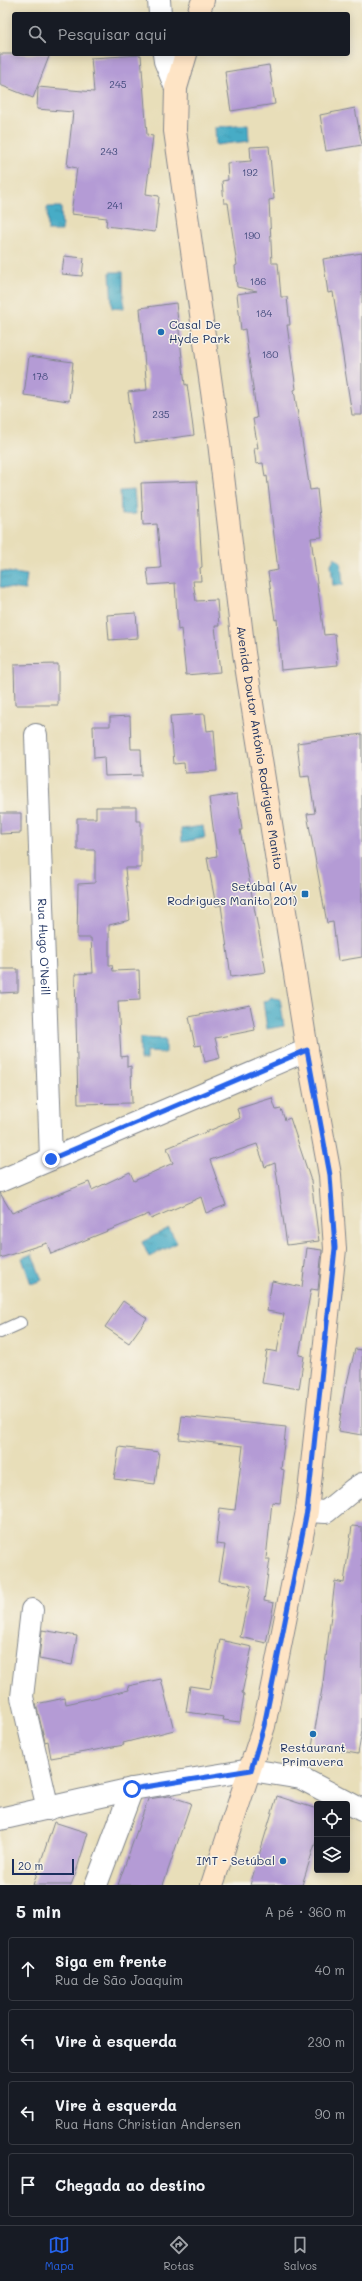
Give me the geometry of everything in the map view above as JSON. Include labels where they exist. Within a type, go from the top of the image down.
[{"type":"street","points":[[159,0],[160,12]]},
{"type":"street","points":[[199,12],[203,0]]},
{"type":"street","name":"Avenida Doutor António Rodrigues Manito","points":[[164,56],[176,88],[176,131],[217,426],[244,653],[307,1050],[330,1175],[335,1248],[307,1511],[264,1726],[251,1770],[212,1885]]},
{"type":"street","points":[[176,88],[185,56]]},
{"type":"street","name":"Rua Hugo O'Neill","points":[[36,735],[51,1159]]},
{"type":"street","points":[[0,1180],[307,1050]]},
{"type":"street","points":[[307,1511],[326,1512],[362,1484]]},
{"type":"street","points":[[32,1610],[22,1697],[48,1809]]},
{"type":"street","points":[[0,1819],[132,1789],[251,1770],[301,1778],[362,1810]]},
{"type":"street","points":[[96,1885],[132,1789]]},
{"type":"lane","points":[[0,1332],[20,1323]]},
{"type":"water","points":[[248,124],[249,141],[216,145],[215,127]]},
{"type":"water","points":[[47,207],[61,207],[62,231],[48,231]]},
{"type":"water","points":[[110,272],[123,272],[124,309],[112,308]]},
{"type":"water","points":[[134,490],[136,514],[121,515],[120,491]]},
{"type":"water","points":[[335,557],[341,563],[343,585],[333,585],[331,564]]},
{"type":"water","points":[[1,571],[27,575],[25,590],[0,587]]},
{"type":"water","points":[[203,826],[205,838],[182,842],[181,829]]},
{"type":"water","points":[[271,996],[280,998],[284,1026],[267,1029],[263,1001],[268,1000]]},
{"type":"water","points":[[140,1038],[165,1039],[165,1053],[146,1052],[146,1060],[140,1060]]},
{"type":"water","points":[[169,1228],[177,1243],[149,1257],[142,1242]]},
{"type":"water","points":[[32,1254],[42,1280],[31,1284],[22,1258]]},
{"type":"building","points":[[0,54],[12,54],[12,56],[49,56],[33,98],[0,85]]},
{"type":"building","points":[[141,56],[147,135],[153,136],[146,194],[159,196],[155,232],[106,226],[107,218],[71,214],[77,168],[67,166],[73,112],[37,109],[38,87],[94,92],[91,58]]},
{"type":"building","points":[[269,65],[275,104],[231,111],[225,72]]},
{"type":"building","points":[[355,108],[362,145],[326,151],[320,115]]},
{"type":"building","points":[[269,146],[274,199],[269,200],[272,263],[278,263],[281,297],[287,297],[290,325],[287,325],[296,389],[294,390],[310,490],[317,489],[322,537],[311,538],[324,635],[335,634],[338,665],[281,670],[277,619],[275,620],[268,572],[278,570],[267,476],[265,477],[263,463],[256,464],[254,448],[258,448],[253,419],[257,418],[245,329],[241,330],[237,294],[257,291],[237,287],[235,266],[237,265],[228,203],[224,203],[222,181],[228,180],[227,163],[251,161],[250,147]]},
{"type":"building","points":[[362,253],[362,415],[352,415],[333,292],[328,293],[323,259]]},
{"type":"building","points":[[64,256],[84,258],[82,276],[62,274]]},
{"type":"building","points":[[176,303],[185,385],[187,384],[194,435],[135,443],[128,392],[147,390],[140,308]]},
{"type":"building","points":[[29,356],[73,362],[69,401],[24,395]]},
{"type":"building","points":[[197,481],[202,567],[200,568],[201,581],[193,581],[196,601],[217,600],[219,626],[215,626],[220,672],[186,675],[181,629],[178,630],[175,583],[149,585],[147,569],[161,568],[157,524],[143,525],[141,483]]},
{"type":"building","points":[[136,613],[138,638],[109,640],[107,615]]},
{"type":"building","points":[[58,664],[58,705],[15,705],[14,665]]},
{"type":"building","points":[[205,714],[207,731],[214,730],[217,771],[185,773],[184,763],[174,764],[170,716]]},
{"type":"building","points":[[130,716],[131,749],[141,749],[142,775],[105,776],[104,757],[94,758],[93,726],[110,726],[110,717]]},
{"type":"building","points":[[362,734],[362,957],[338,961],[333,922],[327,923],[307,814],[315,813],[309,776],[301,777],[297,743]]},
{"type":"building","points":[[237,794],[242,830],[240,830],[266,972],[231,977],[221,905],[216,906],[207,858],[217,856],[209,798]]},
{"type":"building","points":[[96,807],[136,807],[136,821],[141,821],[141,868],[125,868],[130,920],[109,925],[109,965],[112,965],[113,971],[139,970],[140,1000],[118,1001],[121,1057],[127,1056],[127,1067],[131,1066],[132,1103],[78,1104],[75,974],[93,973],[91,938],[77,938],[78,884],[95,883],[95,850],[77,850],[77,818],[96,818]]},
{"type":"building","points":[[0,813],[21,813],[21,833],[0,834]]},
{"type":"building","points":[[0,969],[18,969],[18,992],[0,993]]},
{"type":"building","points":[[250,1005],[255,1030],[215,1038],[220,1058],[205,1062],[201,1045],[195,1046],[189,1017]]},
{"type":"building","points":[[272,1098],[276,1110],[281,1109],[285,1120],[290,1118],[311,1181],[319,1241],[287,1245],[275,1163],[265,1167],[257,1144],[210,1160],[226,1205],[206,1213],[201,1197],[151,1219],[149,1214],[51,1254],[47,1243],[0,1258],[0,1193],[12,1213],[89,1182],[92,1190],[130,1172],[134,1181],[173,1163],[167,1148],[240,1118],[237,1109]]},
{"type":"building","points":[[307,1248],[322,1250],[318,1290],[311,1289],[299,1355],[304,1356],[299,1389],[262,1383],[267,1350],[277,1352],[284,1314],[267,1311],[272,1281],[302,1287]]},
{"type":"building","points":[[123,1301],[147,1318],[129,1343],[105,1327]]},
{"type":"building","points":[[355,1349],[362,1350],[362,1435],[338,1431],[345,1387]]},
{"type":"building","points":[[182,1416],[286,1427],[281,1469],[284,1470],[280,1503],[272,1502],[266,1559],[270,1559],[264,1601],[274,1603],[266,1643],[240,1637],[251,1586],[219,1581],[225,1545],[216,1544],[220,1508],[235,1510],[243,1446],[179,1439]]},
{"type":"building","points":[[119,1447],[159,1452],[155,1484],[114,1479]]},
{"type":"building","points":[[352,1526],[362,1527],[362,1731],[358,1754],[312,1746],[323,1683],[335,1581],[344,1583]]},
{"type":"building","points":[[42,1630],[77,1636],[72,1665],[39,1659]]},
{"type":"building","points":[[220,1640],[252,1647],[242,1693],[244,1694],[240,1722],[223,1720],[224,1717],[186,1712],[190,1686],[210,1689]]},
{"type":"building","points":[[161,1679],[174,1730],[123,1743],[124,1745],[51,1758],[48,1741],[45,1742],[36,1704],[65,1698],[66,1704],[129,1690],[128,1686]]},
{"type":"building","points":[[169,1796],[191,1803],[163,1885],[118,1885],[148,1799]]},
{"type":"building","name":"IMT - Setúbal","points":[[277,1796],[314,1808],[314,1847],[302,1885],[250,1885]]},
{"type":"building","points":[[54,1822],[88,1833],[76,1872],[71,1885],[33,1885]]},
{"type":"place","name":"Casal De Hyde Park","points":[[161,332]]},
{"type":"place","name":"Setúbal (Av Rodrigues Manito 201)","points":[[305,894]]},
{"type":"place","name":"Restaurant Primavera","points":[[313,1734]]},
{"type":"place","name":"IMT - Setúbal","points":[[283,1861]]},
{"type":"route","points":[[51,1159],[307,1050],[330,1175],[335,1248],[323,1373],[307,1511],[264,1726],[251,1770],[132,1789]]}]
